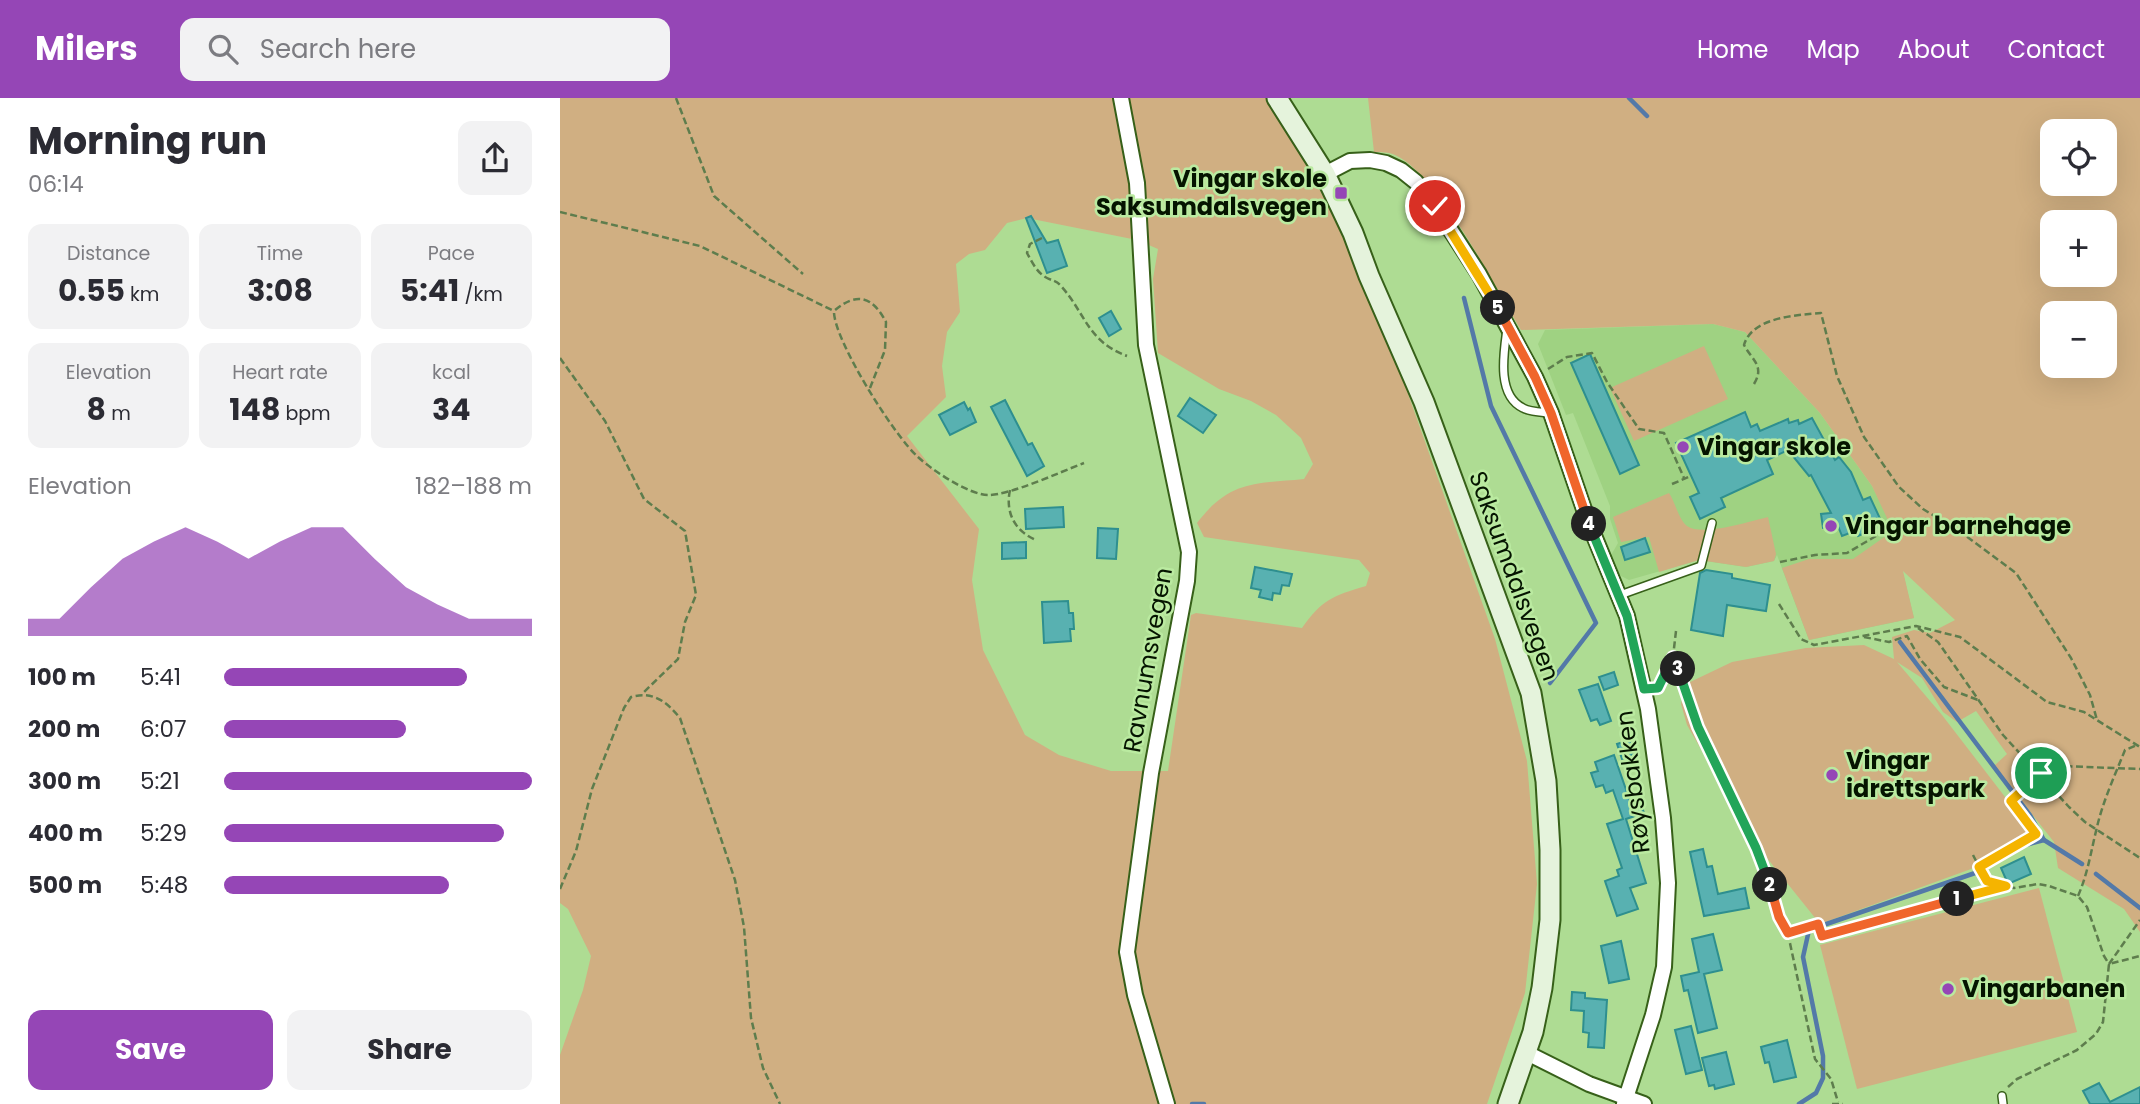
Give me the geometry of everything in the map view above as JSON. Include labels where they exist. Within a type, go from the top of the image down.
[{"type":"main road","name":"Saksumdalsvegen","points":[[1277,98],[1325,174],[1353,233],[1424,402],[1534,704],[1546,781],[1551,885],[1542,988],[1527,1054],[1508,1104]]},
{"type":"street","name":"Ravnumsvegen","points":[[1121,98],[1137,183],[1146,345],[1189,552],[1187,581],[1151,773],[1127,952],[1135,995],[1167,1104]]},
{"type":"street","name":"Røysbakken","points":[[1325,174],[1350,162],[1370,160],[1386,163],[1409,176],[1435,206],[1479,274],[1535,377],[1551,413],[1588,521],[1620,595],[1639,657],[1662,818],[1668,883],[1664,967],[1653,1015],[1625,1100]]},
{"type":"street","points":[[1527,1054],[1625,1100],[1644,1104]]},
{"type":"lane","points":[[1508,325],[1503,355],[1508,390],[1515,403],[1525,409],[1551,413]]},
{"type":"lane","points":[[1620,595],[1701,566],[1712,523]]},
{"type":"path","points":[[676,98],[714,196],[803,274]]},
{"type":"path","points":[[560,212],[700,246],[834,311]]},
{"type":"path","points":[[1042,238],[1030,244],[1027,253],[1034,265],[1041,274],[1058,282],[1101,343],[1127,356]]},
{"type":"path","points":[[870,388],[885,350],[887,322],[871,301],[858,298],[844,302],[834,311],[834,323],[842,343],[870,388],[903,440],[918,457],[973,493],[986,496],[1084,463]]},
{"type":"path","points":[[1754,384],[1759,372],[1758,365],[1744,345],[1751,333],[1763,324],[1821,313],[1837,376],[1864,437],[1899,487],[1923,509],[1962,533],[2016,573],[2071,658],[2090,695],[2097,720]]},
{"type":"path","points":[[1535,377],[1567,357],[1592,353],[1607,383],[1639,429],[1664,433],[1684,478]]},
{"type":"path","points":[[560,358],[605,421],[644,499],[685,531],[696,595],[685,622],[678,659],[643,694]]},
{"type":"path","points":[[1672,484],[1691,476]]},
{"type":"path","points":[[1010,490],[1008,501],[1011,519],[1021,531],[1036,540]]},
{"type":"path","points":[[1780,562],[1815,555],[1847,553],[1876,536]]},
{"type":"path","points":[[1779,604],[1788,621],[1807,643],[1814,645],[1916,626],[1960,637],[2047,702],[2084,712],[2138,746]]},
{"type":"path","points":[[1916,626],[1938,642],[2014,748],[2034,765],[2070,807],[2096,830],[2140,858]]},
{"type":"path","points":[[1644,689],[1658,688],[1673,657],[1676,631]]},
{"type":"path","points":[[1861,636],[1889,642],[1908,636],[1920,659],[1944,687],[1978,700]]},
{"type":"path","points":[[1673,657],[1698,727],[1756,848],[1779,917],[1788,933],[1815,1059],[1831,1079],[1838,1102]]},
{"type":"path","points":[[560,889],[576,851],[592,789],[624,708],[631,697],[643,694],[655,696],[669,704],[680,718],[735,880],[744,927],[751,1018],[763,1068],[780,1104]]},
{"type":"path","points":[[2078,896],[2089,868],[2096,830],[2118,766],[2125,750],[2138,746]]},
{"type":"path","points":[[2034,765],[2118,766],[2140,769]]},
{"type":"path","points":[[1980,869],[2036,834],[2011,801],[2041,773]]},
{"type":"path","points":[[1973,855],[1987,881],[2014,888],[2038,884],[2078,896],[2087,907],[2109,964]]},
{"type":"path","points":[[1788,933],[1818,924],[1822,936],[2006,886]]},
{"type":"path","points":[[2003,1100],[2017,1079],[2077,1050],[2096,1034],[2103,1022],[2109,964],[2140,920]]},
{"type":"path","points":[[2109,964],[2140,956]]},
{"type":"path","points":[[1832,1104],[1843,1104]]},
{"type":"shaded area","points":[[560,98],[1268,98],[1318,186],[1353,256],[1396,360],[1495,639],[1527,761],[1537,884],[1525,993],[1487,1104],[560,1104],[560,1055],[583,990],[591,956],[568,909],[560,903]],"holes":[[[1027,218],[1137,240],[1158,249],[1153,279],[1158,353],[1219,389],[1251,401],[1276,415],[1301,438],[1313,464],[1304,479],[1244,487],[1221,499],[1197,523],[1204,537],[1359,560],[1370,573],[1366,586],[1329,600],[1302,628],[1196,613],[1191,615],[1168,771],[1111,771],[1059,755],[1025,735],[983,650],[972,580],[979,529],[907,436],[946,397],[942,366],[947,332],[960,312],[956,264],[969,254],[985,250],[1007,223]]]},
{"type":"shaded area","points":[[1368,98],[2140,98],[2140,932],[2124,909],[2058,868],[2054,842],[1994,766],[2007,754],[1976,711],[1957,722],[1943,712],[1922,678],[1897,662],[1942,715],[2032,832],[1971,869],[1820,924],[1755,843],[1687,725],[1681,704],[1686,684],[1732,662],[1806,648],[1864,645],[1894,659],[1892,637],[1914,630],[1930,633],[1955,620],[1903,571],[1914,618],[1809,640],[1782,568],[1809,559],[1853,559],[1893,531],[1872,486],[1820,413],[1745,332],[1713,324],[1521,330],[1447,207],[1412,166],[1388,153],[1374,152]]},
{"type":"shaded area","name":"Vingar skole","points":[[1713,324],[1745,332],[1820,413],[1872,486],[1890,521],[1914,618],[1809,640],[1777,555],[1774,561],[1746,567],[1699,560],[1629,580],[1615,573],[1610,557],[1618,543],[1610,519],[1610,506],[1573,413],[1566,415],[1538,344],[1545,330]]},
{"type":"shaded area","points":[[1704,346],[1728,399],[1634,441],[1610,388]]},
{"type":"shaded area","points":[[1669,493],[1684,523],[1694,529],[1715,529],[1768,517],[1776,554],[1774,561],[1746,567],[1699,560],[1659,572],[1649,537],[1621,542],[1613,517]]},
{"type":"shaded area","name":"Vingarbanen","points":[[2039,888],[2077,1032],[1857,1089],[1820,945]]},
{"type":"building","points":[[1031,216],[1047,243],[1058,240],[1067,266],[1047,273],[1026,218]]},
{"type":"building","points":[[1111,311],[1121,329],[1109,336],[1099,318]]},
{"type":"building","points":[[1590,354],[1639,465],[1620,474],[1571,363]]},
{"type":"building","points":[[1190,398],[1216,415],[1203,433],[1178,416]]},
{"type":"building","points":[[1005,400],[1028,445],[1032,443],[1044,466],[1027,476],[991,407]]},
{"type":"building","points":[[964,402],[976,422],[950,435],[939,415]]},
{"type":"building","points":[[1745,412],[1751,427],[1757,424],[1760,431],[1788,419],[1789,423],[1798,420],[1799,424],[1812,418],[1835,460],[1839,457],[1851,472],[1863,500],[1870,497],[1883,525],[1858,536],[1855,531],[1842,536],[1838,526],[1823,528],[1821,514],[1831,513],[1811,475],[1809,476],[1788,450],[1767,460],[1773,474],[1721,498],[1725,507],[1700,519],[1690,497],[1699,493],[1676,443]]},
{"type":"building","points":[[1063,507],[1064,527],[1026,529],[1025,509]]},
{"type":"building","points":[[1098,528],[1118,529],[1116,559],[1097,558]]},
{"type":"building","points":[[1645,538],[1650,552],[1625,560],[1621,547]]},
{"type":"building","points":[[1026,542],[1026,558],[1002,559],[1002,543]]},
{"type":"building","points":[[1255,567],[1292,574],[1289,586],[1282,585],[1280,594],[1273,593],[1272,600],[1259,597],[1261,590],[1251,588]]},
{"type":"building","points":[[1706,570],[1770,585],[1766,611],[1727,605],[1723,636],[1691,630],[1700,573]]},
{"type":"building","points":[[1068,601],[1069,613],[1073,613],[1074,629],[1070,629],[1071,641],[1044,643],[1042,602]]},
{"type":"building","points":[[1614,672],[1618,685],[1604,690],[1599,677]]},
{"type":"building","points":[[1598,684],[1611,721],[1600,725],[1597,719],[1591,721],[1579,690]]},
{"type":"building","points":[[1630,740],[1635,754],[1622,759],[1617,744]]},
{"type":"building","points":[[1614,755],[1630,801],[1639,798],[1644,813],[1626,819],[1646,883],[1630,888],[1638,909],[1617,916],[1605,881],[1619,876],[1617,870],[1622,868],[1607,824],[1623,819],[1613,790],[1606,793],[1603,785],[1596,787],[1591,773],[1598,771],[1595,762]]},
{"type":"building","points":[[1703,849],[1707,867],[1712,866],[1718,894],[1745,888],[1749,908],[1704,916],[1690,852]]},
{"type":"building","points":[[2024,857],[2031,874],[2008,884],[2001,868]]},
{"type":"building","points":[[1713,934],[1722,970],[1704,974],[1717,1028],[1698,1033],[1688,990],[1684,991],[1681,976],[1699,972],[1692,939]]},
{"type":"building","points":[[1621,941],[1629,979],[1609,983],[1601,946]]},
{"type":"building","points":[[1572,992],[1585,993],[1585,998],[1607,1000],[1604,1048],[1588,1047],[1589,1033],[1583,1032],[1584,1011],[1571,1010]]},
{"type":"building","points":[[1691,1026],[1702,1070],[1686,1074],[1675,1030]]},
{"type":"building","points":[[1787,1040],[1796,1077],[1774,1082],[1769,1062],[1765,1063],[1761,1047]]},
{"type":"building","points":[[1726,1052],[1734,1084],[1715,1089],[1714,1085],[1709,1086],[1702,1058]]},
{"type":"building","points":[[2099,1083],[2110,1102],[2140,1087],[2140,1104],[2090,1104],[2083,1091]]},
{"type":"waterway","points":[[1629,98],[1647,116]]},
{"type":"waterway","points":[[1464,298],[1491,406],[1596,623],[1550,683]]},
{"type":"waterway","points":[[1900,642],[2030,815],[2044,840]]},
{"type":"waterway","points":[[1799,1104],[1816,1093],[1823,1078],[1823,1056],[1803,957],[1809,930],[1978,872],[2022,846],[2044,840],[2082,864]]},
{"type":"waterway","points":[[2096,874],[2140,908]]},
{"type":"waterway","points":[[1192,1104],[1204,1104]]},
{"type":"place","name":"Vingar skole Saksumdalsvegen","points":[[1341,193]]},
{"type":"place","name":"Vingar skole","points":[[1683,447]]},
{"type":"place","name":"Vingar barnehage","points":[[1831,526]]},
{"type":"place","name":"Vingar idrettspark","points":[[1832,775]]},
{"type":"place","name":"Vingarbanen","points":[[1948,989]]},
{"type":"route","points":[[1435,206],[1479,274],[1535,377],[1551,413],[1588,521],[1620,595],[1639,657],[1644,689],[1658,688],[1673,657],[1698,727],[1756,848],[1779,917],[1788,933],[1818,924],[1822,936],[2006,886],[1987,881],[1979,867],[2036,834],[2011,801],[2041,773]]}]
